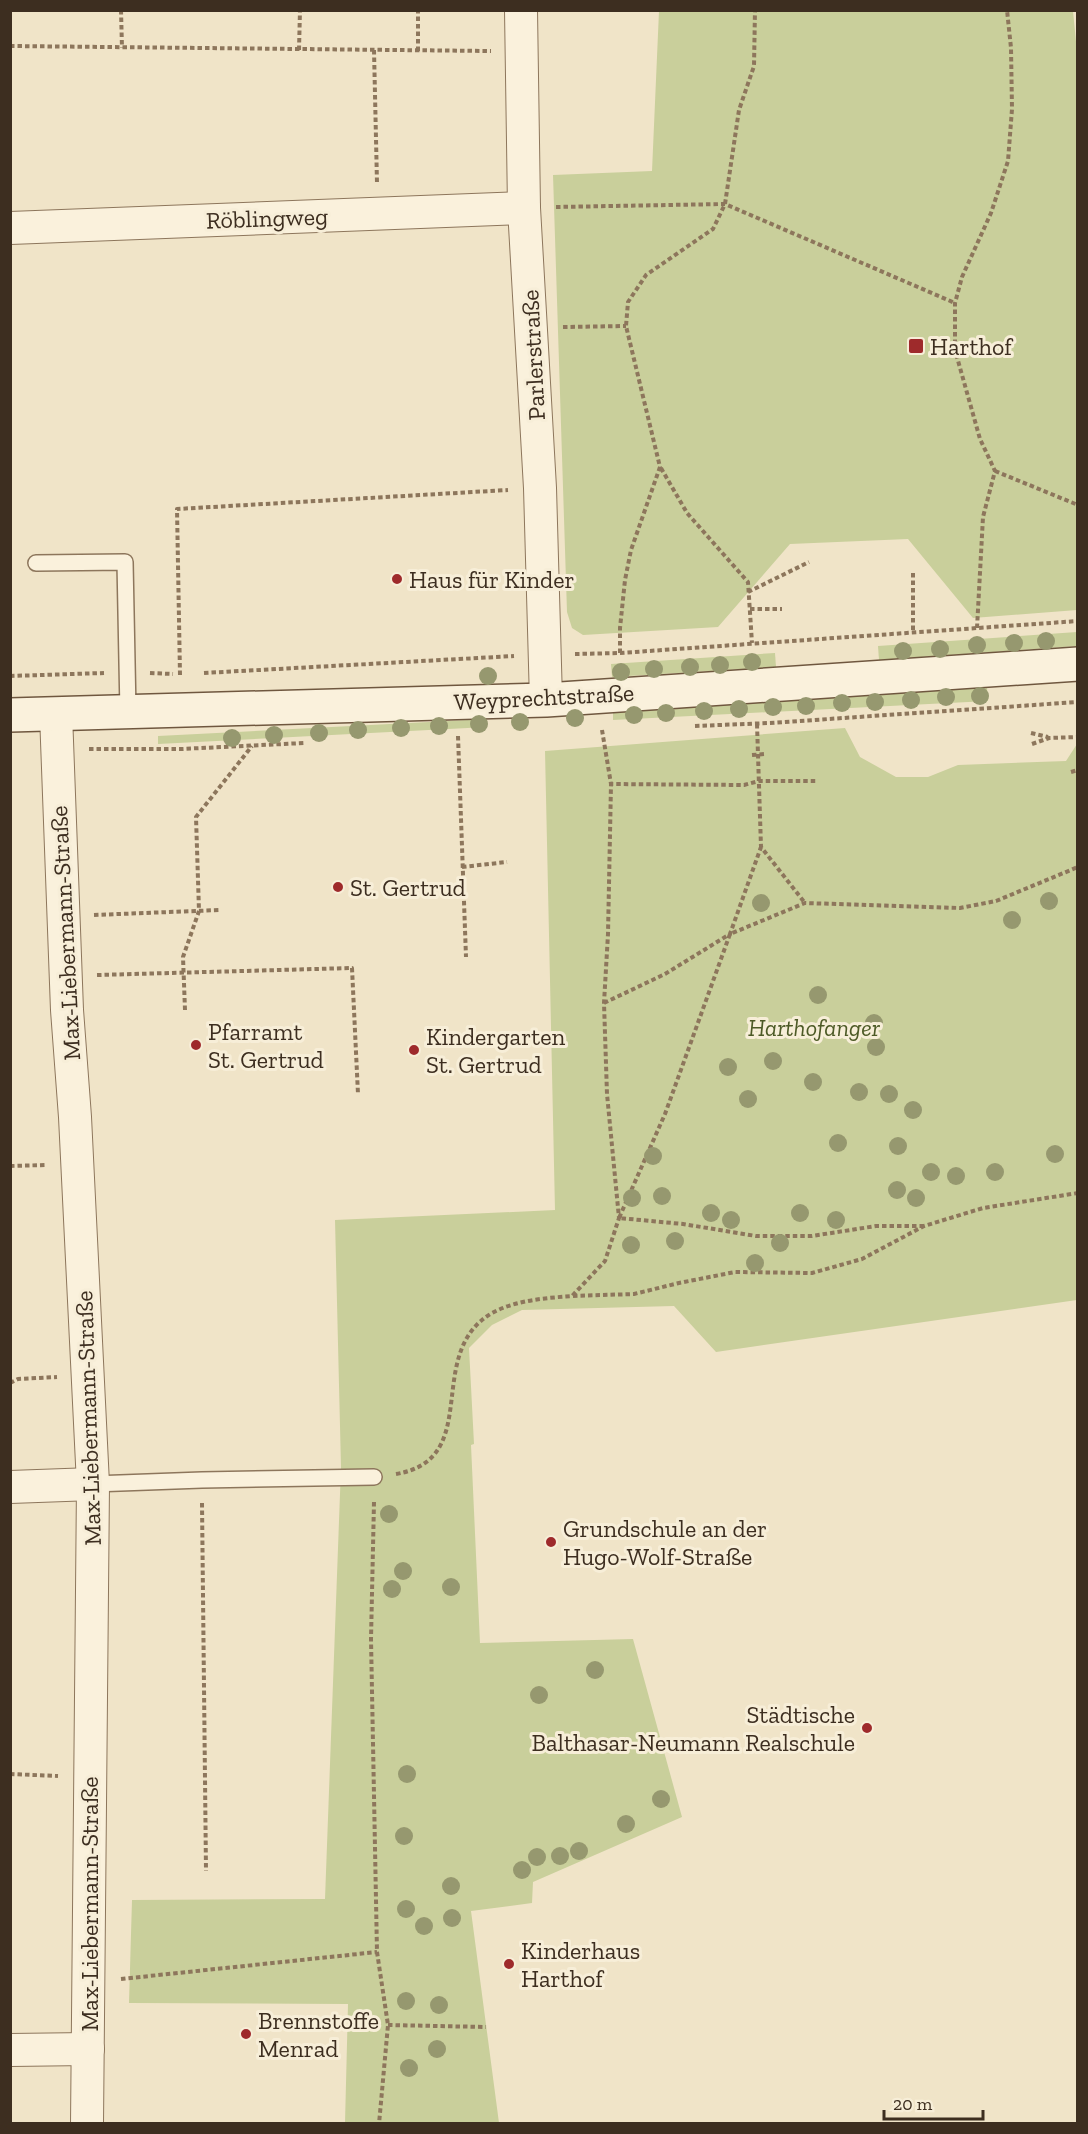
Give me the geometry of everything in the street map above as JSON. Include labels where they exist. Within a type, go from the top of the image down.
[{"type":"street","name":"Parlerstraße","points":[[521,10],[524,208],[540,488],[546,699]]},
{"type":"street","name":"Röblingweg","points":[[10,228],[524,208]]},
{"type":"street","name":"Weyprechtstraße","points":[[10,715],[546,699],[1077,664]]},
{"type":"street","name":"Max-Liebermann-Straße","points":[[56,714],[63,915],[93,1484],[87,2124]]},
{"type":"street","points":[[10,1487],[93,1484]]},
{"type":"street","points":[[10,2050],[88,2049]]},
{"type":"lane","points":[[36,563],[125,562],[128,712]]},
{"type":"lane","points":[[93,1484],[374,1477]]},
{"type":"path","points":[[121,10],[122,48]]},
{"type":"path","points":[[299,50],[300,10]]},
{"type":"path","points":[[418,10],[418,51]]},
{"type":"path","points":[[752,643],[748,582],[687,513],[660,467],[626,326],[628,302],[646,275],[713,229],[725,204],[739,110],[754,66],[755,10]]},
{"type":"path","points":[[977,628],[983,516],[995,471],[980,439],[955,350],[955,303],[962,277],[991,213],[1008,161],[1012,109],[1011,48],[1007,10]]},
{"type":"path","points":[[10,46],[521,51]]},
{"type":"path","points":[[374,50],[378,214]]},
{"type":"path","points":[[524,208],[725,204],[955,303]]},
{"type":"path","points":[[532,328],[626,326]]},
{"type":"path","points":[[620,653],[625,580],[631,550],[660,467]]},
{"type":"path","points":[[995,471],[1077,505]]},
{"type":"path","points":[[180,675],[177,509],[540,488]]},
{"type":"path","points":[[748,592],[809,562]]},
{"type":"path","points":[[913,573],[913,632]]},
{"type":"path","points":[[750,609],[783,609]]},
{"type":"path","points":[[785,640],[786,652]]},
{"type":"path","points":[[572,1296],[605,1261],[619,1218],[665,1114],[761,847],[757,724]]},
{"type":"path","points":[[602,730],[611,784],[604,1003],[608,1094],[619,1218]]},
{"type":"path","points":[[1031,733],[1049,738]]},
{"type":"path","points":[[458,736],[466,957]]},
{"type":"path","points":[[1032,744],[1049,738],[1077,737]]},
{"type":"path","points":[[185,1010],[183,957],[199,911],[196,817],[252,745]]},
{"type":"path","points":[[752,755],[765,754]]},
{"type":"path","points":[[1071,772],[1077,770]]},
{"type":"path","points":[[611,784],[744,785],[759,781],[816,781]]},
{"type":"path","points":[[761,847],[805,903]]},
{"type":"path","points":[[462,867],[507,862]]},
{"type":"path","points":[[604,1003],[665,974],[730,934],[805,903],[960,908],[996,901],[1077,867]]},
{"type":"path","points":[[63,915],[219,910]]},
{"type":"path","points":[[66,976],[352,969],[358,1094]]},
{"type":"path","points":[[379,2124],[388,2025],[377,1952],[371,1639],[374,1477],[401,1473],[419,1466],[438,1452],[448,1432],[456,1362],[462,1345],[478,1325],[492,1314],[536,1299],[634,1294],[735,1272],[812,1273],[862,1259],[924,1226],[983,1208],[1077,1194]]},
{"type":"path","points":[[619,1218],[683,1224],[756,1236],[812,1236],[876,1226],[924,1226]]},
{"type":"path","points":[[10,1383],[18,1379],[88,1375]]},
{"type":"path","points":[[202,1480],[206,1871]]},
{"type":"path","points":[[10,1774],[90,1777]]},
{"type":"path","points":[[88,1986],[133,1976],[377,1952]]},
{"type":"path","points":[[388,2025],[486,2027]]},
{"type":"green space","points":[[659,11],[1073,11],[1078,62],[1077,610],[973,618],[908,539],[790,544],[718,627],[583,635],[572,628],[567,612],[553,175],[652,171]]},
{"type":"green space","points":[[1077,632],[1077,646],[879,660],[878,646]]},
{"type":"green space","points":[[775,653],[776,667],[612,677],[611,664]]},
{"type":"green space","points":[[987,687],[988,701],[613,720],[613,712]]},
{"type":"green space","points":[[487,719],[487,727],[158,744],[158,736]]},
{"type":"green space","name":"Harthofanger","points":[[845,728],[860,757],[896,777],[928,777],[958,765],[1066,761],[1077,744],[1077,1300],[716,1352],[674,1306],[522,1310],[492,1325],[469,1348],[480,1643],[633,1639],[682,1817],[533,1882],[532,1903],[471,1911],[499,2123],[345,2123],[348,2004],[129,2003],[132,1900],[325,1899],[341,1467],[335,1220],[555,1210],[545,751]]},
{"type":"place","name":"Harthof","points":[[916,346]]},
{"type":"place","name":"Haus für Kinder","points":[[397,579]]},
{"type":"place","name":"St. Gertrud","points":[[338,887]]},
{"type":"place","name":"Pfarramt St. Gertrud","points":[[196,1045]]},
{"type":"place","name":"Kindergarten St. Gertrud","points":[[414,1050]]},
{"type":"place","name":"Grundschule an der Hugo-Wolf-Straße","points":[[551,1542]]},
{"type":"place","name":"Städtische Balthasar-Neumann Realschule","points":[[867,1728]]},
{"type":"place","name":"Kinderhaus Harthof","points":[[509,1964]]},
{"type":"place","name":"Brennstoffe Menrad","points":[[246,2034]]}]
